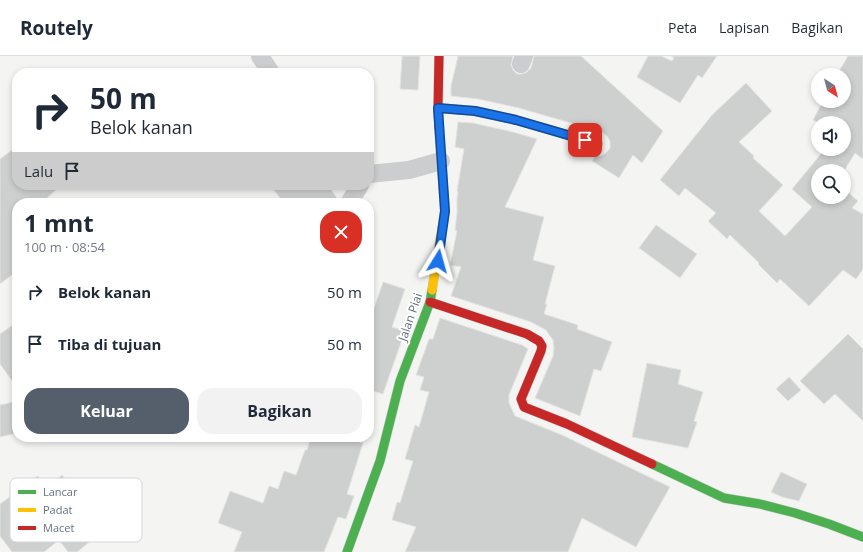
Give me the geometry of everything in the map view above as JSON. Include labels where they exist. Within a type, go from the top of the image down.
[{"type":"street","points":[[260,56],[268,68]]},
{"type":"street","name":"Jalan Piai","points":[[347,552],[380,461],[400,381],[430,302],[438,261],[445,211],[438,108],[439,56]]},
{"type":"street","points":[[438,108],[475,111],[516,120],[598,144]]},
{"type":"street","points":[[374,174],[409,170],[441,161]]},
{"type":"street","points":[[430,302],[527,334],[539,342],[542,346],[541,351],[520,399],[524,406],[567,424],[724,498],[796,512],[863,538]]},
{"type":"building","points":[[402,56],[420,56],[418,90],[400,89]]},
{"type":"building","points":[[458,56],[513,56],[511,65],[513,70],[517,74],[522,74],[531,68],[534,56],[581,56],[663,131],[642,163],[633,155],[619,178],[592,161],[595,156],[601,156],[610,148],[610,141],[602,132],[519,108],[478,99],[451,96],[451,86]]},
{"type":"building","points":[[648,56],[661,56],[672,61],[674,58],[671,56],[717,56],[702,78],[698,75],[680,103],[637,77]]},
{"type":"building","points":[[848,56],[863,56],[863,159],[855,153],[848,164],[813,164],[819,156],[851,156],[851,116],[815,116],[819,108],[851,108],[851,68],[841,68]]},
{"type":"building","points":[[746,83],[772,111],[739,142],[754,156],[753,158],[783,185],[759,211],[785,236],[812,207],[792,189],[811,166],[811,204],[851,204],[851,195],[858,201],[852,208],[863,214],[863,269],[856,279],[843,270],[809,306],[780,279],[777,283],[730,235],[727,239],[708,221],[716,213],[685,188],[679,196],[660,180],[712,115]]},
{"type":"building","points":[[458,122],[473,123],[537,139],[505,207],[544,217],[533,260],[555,266],[545,304],[547,304],[544,314],[578,325],[577,329],[612,342],[601,371],[594,369],[580,416],[535,398],[553,356],[553,340],[546,330],[531,322],[451,296],[461,267],[450,265],[457,231],[455,230],[457,191],[464,149],[455,147]]},
{"type":"building","points":[[12,150],[12,190],[56,190],[47,198],[12,198],[12,275],[0,284],[0,159]]},
{"type":"building","points":[[274,190],[331,190],[337,198],[280,198]]},
{"type":"building","points":[[656,225],[697,254],[680,278],[639,248]]},
{"type":"building","points":[[383,282],[405,289],[392,327],[405,331],[383,394],[374,391],[374,308]]},
{"type":"building","points":[[440,318],[522,345],[528,349],[509,395],[509,403],[515,416],[562,435],[670,487],[636,547],[582,518],[568,552],[405,552],[416,527],[392,520],[397,502],[400,503],[413,461],[405,459],[415,425],[419,427],[429,392],[420,390],[424,377],[416,375],[429,339],[433,339]]},
{"type":"building","points":[[12,326],[12,381],[0,364],[0,334]]},
{"type":"building","points":[[848,334],[863,349],[863,421],[835,394],[824,404],[800,381]]},
{"type":"building","points":[[647,363],[681,370],[678,384],[703,392],[694,421],[697,422],[688,448],[632,437]]},
{"type":"building","points":[[789,377],[801,390],[788,401],[776,389]]},
{"type":"building","points":[[12,402],[12,434],[0,437],[0,405]]},
{"type":"building","points":[[309,442],[363,443],[347,494],[354,496],[346,519],[338,517],[324,552],[234,552],[242,532],[218,523],[230,491],[263,503],[269,486],[278,489],[284,471],[296,475],[305,450],[307,450]]},
{"type":"building","points":[[781,472],[807,484],[799,501],[782,497],[771,492]]},
{"type":"building","points":[[10,497],[10,542],[56,542],[44,552],[12,552],[0,536],[0,504]]},
{"type":"building","points":[[60,542],[89,542],[77,552],[68,552]]},
{"type":"traffic: fast","points":[[347,552],[380,461],[400,381],[430,302],[432,290]]},
{"type":"traffic: fast","points":[[652,464],[724,498],[760,504],[795,513],[863,537]]},
{"type":"traffic: slow","points":[[438,108],[475,111],[516,120],[598,144]]},
{"type":"traffic: slow","points":[[432,290],[445,211],[439,128]]},
{"type":"traffic: jam","points":[[439,56],[439,128]]},
{"type":"traffic: jam","points":[[430,302],[527,334],[539,341],[542,346],[541,351],[521,399],[524,407],[567,424],[652,464]]},
{"type":"route","points":[[438,261],[445,211],[438,108],[475,111],[516,120],[585,140]]}]
